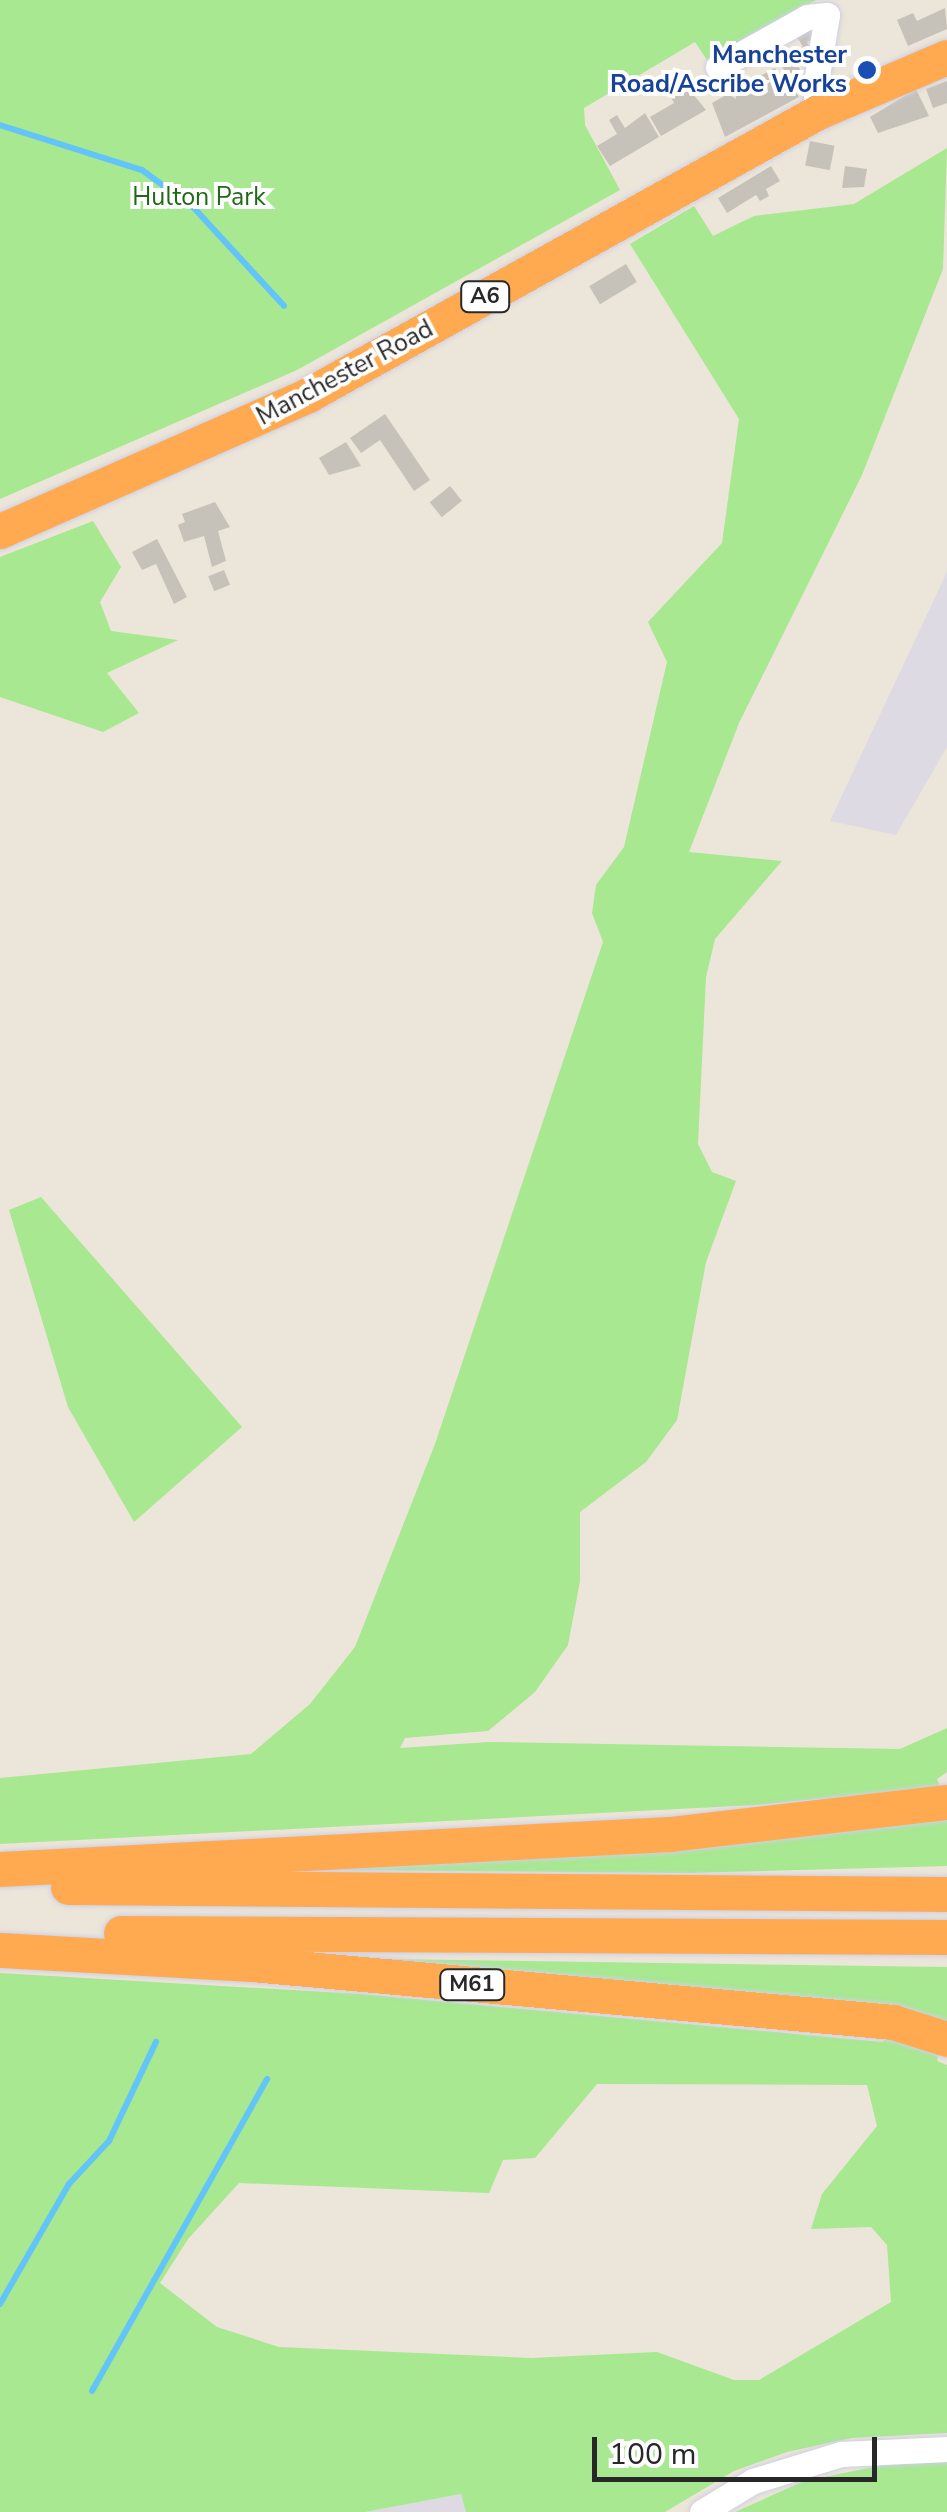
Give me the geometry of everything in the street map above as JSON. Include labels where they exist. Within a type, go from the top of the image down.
[{"type":"highway","name":"Manchester Road","points":[[0,532],[308,395],[818,112],[947,57]]},
{"type":"highway","points":[[896,1810],[947,1790]]},
{"type":"highway","points":[[0,1869],[480,1846],[896,1810],[947,1802]]},
{"type":"highway","points":[[0,1885],[947,1894]]},
{"type":"highway","name":"M61","points":[[0,1930],[290,1938],[947,1937]]},
{"type":"highway","name":"M61","points":[[0,1950],[252,1964],[893,2022],[944,2038]]},
{"type":"street","points":[[718,67],[807,17],[827,15],[815,88],[818,112]]},
{"type":"street","points":[[702,2512],[754,2481],[841,2454],[947,2449]]},
{"type":"shaded area","points":[[947,572],[947,747],[896,835],[830,821]]},
{"type":"shaded area","points":[[462,2494],[466,2512],[365,2512]]},
{"type":"green space","name":"Hulton Park","points":[[0,0],[816,0],[709,63],[695,42],[584,108],[585,125],[620,190],[297,370],[0,499]]},
{"type":"green space","points":[[947,148],[943,269],[862,475],[739,723],[689,852],[782,861],[715,939],[706,977],[698,1144],[712,1172],[736,1181],[706,1262],[677,1420],[646,1462],[580,1512],[580,1581],[568,1645],[535,1692],[488,1731],[405,1738],[400,1748],[489,1742],[900,1749],[947,1728],[947,1772],[937,1779],[940,1787],[756,1805],[0,1844],[0,1778],[251,1754],[310,1704],[355,1647],[435,1444],[603,942],[592,913],[596,885],[624,847],[667,662],[648,622],[722,543],[739,419],[630,244],[694,206],[713,236],[754,216],[854,204]]},
{"type":"green space","points":[[93,521],[121,567],[100,602],[111,631],[178,640],[107,673],[139,713],[103,732],[0,697],[0,557]]},
{"type":"green space","points":[[41,1197],[242,1427],[134,1522],[68,1407],[9,1210]]},
{"type":"green space","points":[[947,1812],[947,1866],[689,1873],[339,1870],[880,1828]]},
{"type":"green space","points":[[382,1959],[947,1967],[947,2030]]},
{"type":"green space","points":[[0,1973],[361,1994],[883,2042],[886,2036],[940,2049],[937,2061],[947,2065],[947,2433],[852,2438],[787,2452],[734,2471],[665,2512],[466,2512],[461,2494],[365,2512],[0,2512]],"holes":[[[597,2084],[867,2085],[877,2126],[822,2194],[811,2229],[871,2227],[887,2245],[891,2302],[759,2380],[734,2380],[657,2352],[531,2358],[279,2347],[217,2327],[160,2283],[188,2239],[239,2183],[489,2193],[503,2160],[535,2158]]]},
{"type":"green space","points":[[908,2460],[947,2461],[947,2512],[735,2512],[804,2481]]},
{"type":"building","points":[[945,8],[947,29],[908,46],[897,20],[913,13],[917,21]]},
{"type":"building","points":[[813,25],[819,36],[807,42],[814,54],[798,66],[805,78],[792,85],[799,97],[725,137],[712,103],[728,94],[736,99],[736,89],[752,81],[756,88],[765,83],[760,76],[775,68],[779,76],[785,72],[779,60],[803,47],[796,35]]},
{"type":"building","points":[[947,81],[947,103],[933,108],[926,89]]},
{"type":"building","points":[[684,83],[706,110],[661,136],[650,117],[674,103],[668,92]]},
{"type":"building","points":[[916,89],[929,116],[878,133],[870,117]]},
{"type":"building","points":[[645,113],[659,137],[610,166],[597,146],[617,134],[609,120],[617,115],[625,128]]},
{"type":"building","points":[[810,141],[835,146],[830,170],[805,166]]},
{"type":"building","points":[[771,166],[780,181],[766,189],[769,196],[760,201],[756,195],[727,213],[718,198]]},
{"type":"building","points":[[845,166],[867,169],[864,187],[842,188]]},
{"type":"building","points":[[626,264],[637,282],[600,304],[589,286]]},
{"type":"building","points":[[385,414],[430,480],[414,491],[380,440],[361,453],[350,438]]},
{"type":"building","points":[[346,442],[361,466],[329,475],[319,458]]},
{"type":"building","points":[[450,486],[462,501],[442,517],[430,502]]},
{"type":"building","points":[[215,502],[230,527],[218,531],[226,561],[212,567],[204,536],[184,542],[178,525],[185,522],[182,514]]},
{"type":"building","points":[[157,539],[187,597],[174,604],[156,564],[142,570],[132,552]]},
{"type":"building","points":[[224,570],[230,585],[214,591],[208,576]]},
{"type":"waterway","points":[[0,125],[142,170],[194,208],[284,306]]},
{"type":"waterway","points":[[0,2304],[69,2184],[109,2141],[156,2042]]},
{"type":"waterway","points":[[92,2391],[267,2079]]},
{"type":"place","name":"Manchester Road/Ascribe Works","points":[[867,70]]}]
